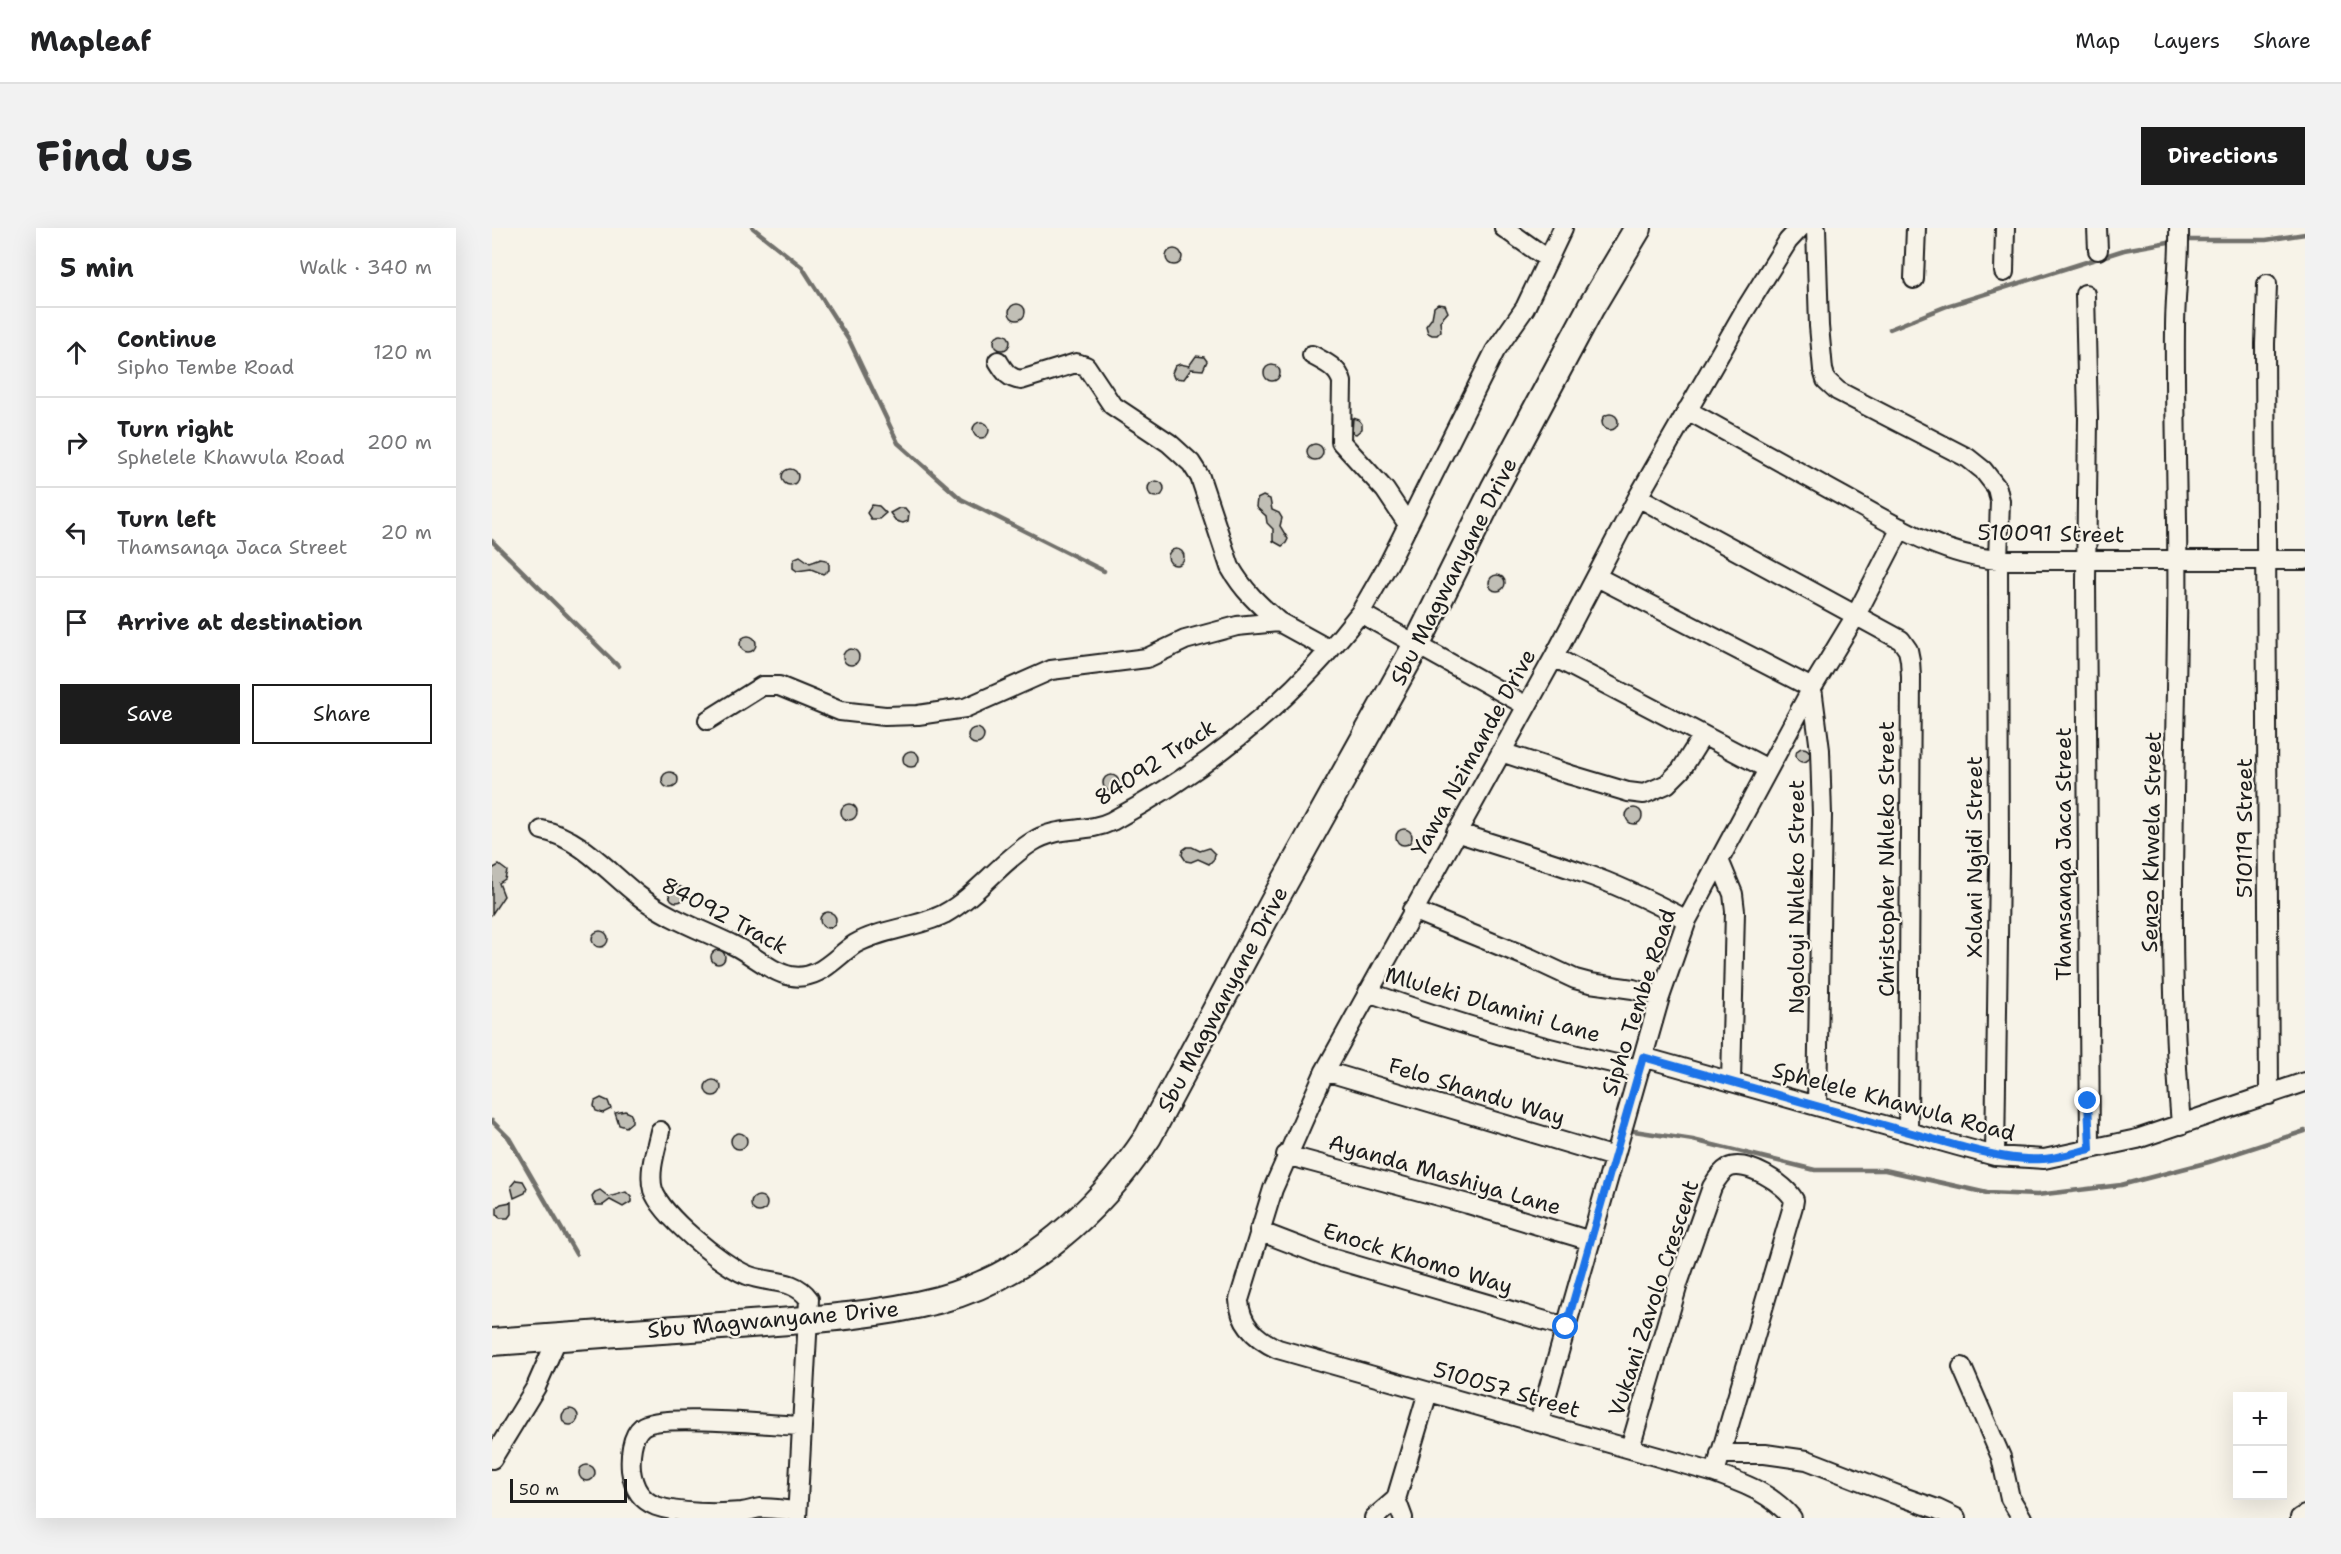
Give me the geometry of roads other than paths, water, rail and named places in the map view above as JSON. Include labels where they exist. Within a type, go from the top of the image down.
[{"type":"main road","name":"Sbu Magwanyane Drive","points":[[492,1342],[808,1320],[906,1307],[940,1299],[973,1287],[1036,1254],[1076,1223],[1128,1167],[1148,1137],[1278,894],[1417,644],[1495,487],[1592,307],[1638,228]]},
{"type":"street","points":[[1503,228],[1548,259]]},
{"type":"street","name":"84092 Track","points":[[542,830],[553,832],[576,844],[637,894],[662,911],[787,975],[802,976],[826,968],[855,945],[869,938],[923,923],[945,913],[969,896],[1029,843],[1044,835],[1062,830],[1101,826],[1136,806],[1216,754],[1283,699],[1330,650],[1360,613],[1381,578],[1495,351],[1524,308],[1563,228]]},
{"type":"street","name":"Yawa Nzimande Drive","points":[[1243,1320],[1239,1311],[1239,1300],[1259,1231],[1286,1155],[1325,1071],[1525,705],[1554,657],[1638,497],[1744,310],[1788,241],[1800,228]]},
{"type":"street","name":"Xolani Ngidi Street","points":[[1816,228],[1819,326],[1826,380],[1838,391],[1968,458],[1983,470],[1997,488],[2000,501],[1995,1156]]},
{"type":"street","points":[[1914,279],[1916,228]]},
{"type":"street","points":[[2004,272],[2006,228]]},
{"type":"street","points":[[2097,228],[2098,249]]},
{"type":"street","name":"Senzo Khwela Street","points":[[2179,229],[2181,255],[2175,326],[2178,559],[2173,918],[2174,1034],[2181,1125]]},
{"type":"street","name":"510119 Street","points":[[2267,284],[2265,344],[2269,1095]]},
{"type":"street","name":"Thamsanqa Jaca Street","points":[[2085,294],[2088,418],[2090,1149]]},
{"type":"street","points":[[1312,355],[1340,375],[1342,382],[1341,442],[1385,490],[1407,523]]},
{"type":"street","points":[[998,361],[1005,373],[1012,379],[1021,380],[1076,363],[1086,366],[1112,405],[1169,443],[1182,454],[1200,477],[1230,567],[1252,598],[1279,622],[1330,650]]},
{"type":"street","name":"510091 Street","points":[[1688,410],[1901,528],[1946,549],[1968,556],[1998,560],[2305,560]]},
{"type":"street","name":"Christopher Nhleko Street","points":[[1638,497],[1901,640],[1908,650],[1910,660],[1908,1132]]},
{"type":"street","name":"Sipho Tembe Road","points":[[1539,1422],[1660,997],[1687,920],[1812,688],[1855,617],[1901,528]]},
{"type":"street","points":[[1597,577],[1812,688]]},
{"type":"street","points":[[1360,613],[1525,705]]},
{"type":"street","points":[[708,720],[762,686],[771,684],[840,711],[885,716],[941,713],[965,708],[1051,670],[1148,658],[1185,640],[1216,631],[1237,626],[1279,622]]},
{"type":"street","points":[[1554,657],[1768,769]]},
{"type":"street","name":"Ngoloyi Nhleko Street","points":[[1812,688],[1820,750],[1822,815],[1817,1106]]},
{"type":"street","points":[[1501,752],[1628,792],[1644,794],[1667,784],[1681,770],[1703,735]]},
{"type":"street","points":[[1456,832],[1583,873],[1642,896],[1687,920]]},
{"type":"street","points":[[1719,860],[1733,894],[1735,911],[1731,1082]]},
{"type":"street","points":[[1412,910],[1575,979],[1633,989],[1660,997]]},
{"type":"street","name":"Mluleki Dlamini Lane","points":[[1368,992],[1440,1017],[1568,1054],[1642,1063]]},
{"type":"street","name":"Sphelele Khawula Road","points":[[1642,1063],[1731,1082],[1995,1156],[2044,1159],[2137,1139],[2305,1082]]},
{"type":"street","name":"Felo Shandu Way","points":[[1325,1071],[1614,1157]]},
{"type":"street","points":[[660,1131],[652,1178],[653,1189],[658,1201],[674,1220],[733,1268],[760,1279],[791,1284],[805,1293],[808,1299],[797,1515],[763,1508],[740,1512],[700,1512],[656,1506],[645,1500],[633,1483],[631,1466],[633,1441],[643,1425],[652,1422],[689,1421],[801,1426]]},
{"type":"street","name":"Ayanda Mashiya Lane","points":[[1286,1155],[1468,1204],[1591,1241]]},
{"type":"street","name":"Vukani Zavolo Crescent","points":[[1630,1448],[1679,1281],[1712,1187],[1727,1169],[1735,1166],[1755,1170],[1784,1187],[1794,1200],[1770,1290],[1715,1473]]},
{"type":"street","name":"Enock Khomo Way","points":[[1259,1231],[1324,1256],[1566,1327]]},
{"type":"street","name":"510057 Street","points":[[1243,1320],[1251,1332],[1278,1349],[1715,1473],[1766,1494],[1792,1518]]},
{"type":"street","points":[[492,1459],[536,1387],[558,1337]]},
{"type":"street","points":[[1962,1366],[2001,1457],[2010,1498],[2022,1518]]},
{"type":"street","points":[[1374,1518],[1396,1499],[1428,1392]]},
{"type":"street","points":[[1720,1454],[1764,1454],[1807,1460],[1956,1518]]},
{"type":"street","points":[[1396,1499],[1402,1518]]},
{"type":"street","points":[[2300,1518],[2305,1515]]},
{"type":"waterway","points":[[753,228],[802,267],[850,342],[898,443],[961,499],[1104,571]]},
{"type":"waterway","points":[[2183,240],[2266,240],[2305,234]]},
{"type":"waterway","points":[[1890,329],[1947,306],[2124,250],[2174,241]]},
{"type":"waterway","points":[[492,541],[618,666]]},
{"type":"waterway","points":[[492,1121],[509,1138],[576,1254]]},
{"type":"waterway","points":[[1634,1131],[1693,1140],[1815,1170],[1885,1170],[1987,1193],[2037,1195],[2121,1185],[2209,1162],[2305,1131]]}]
